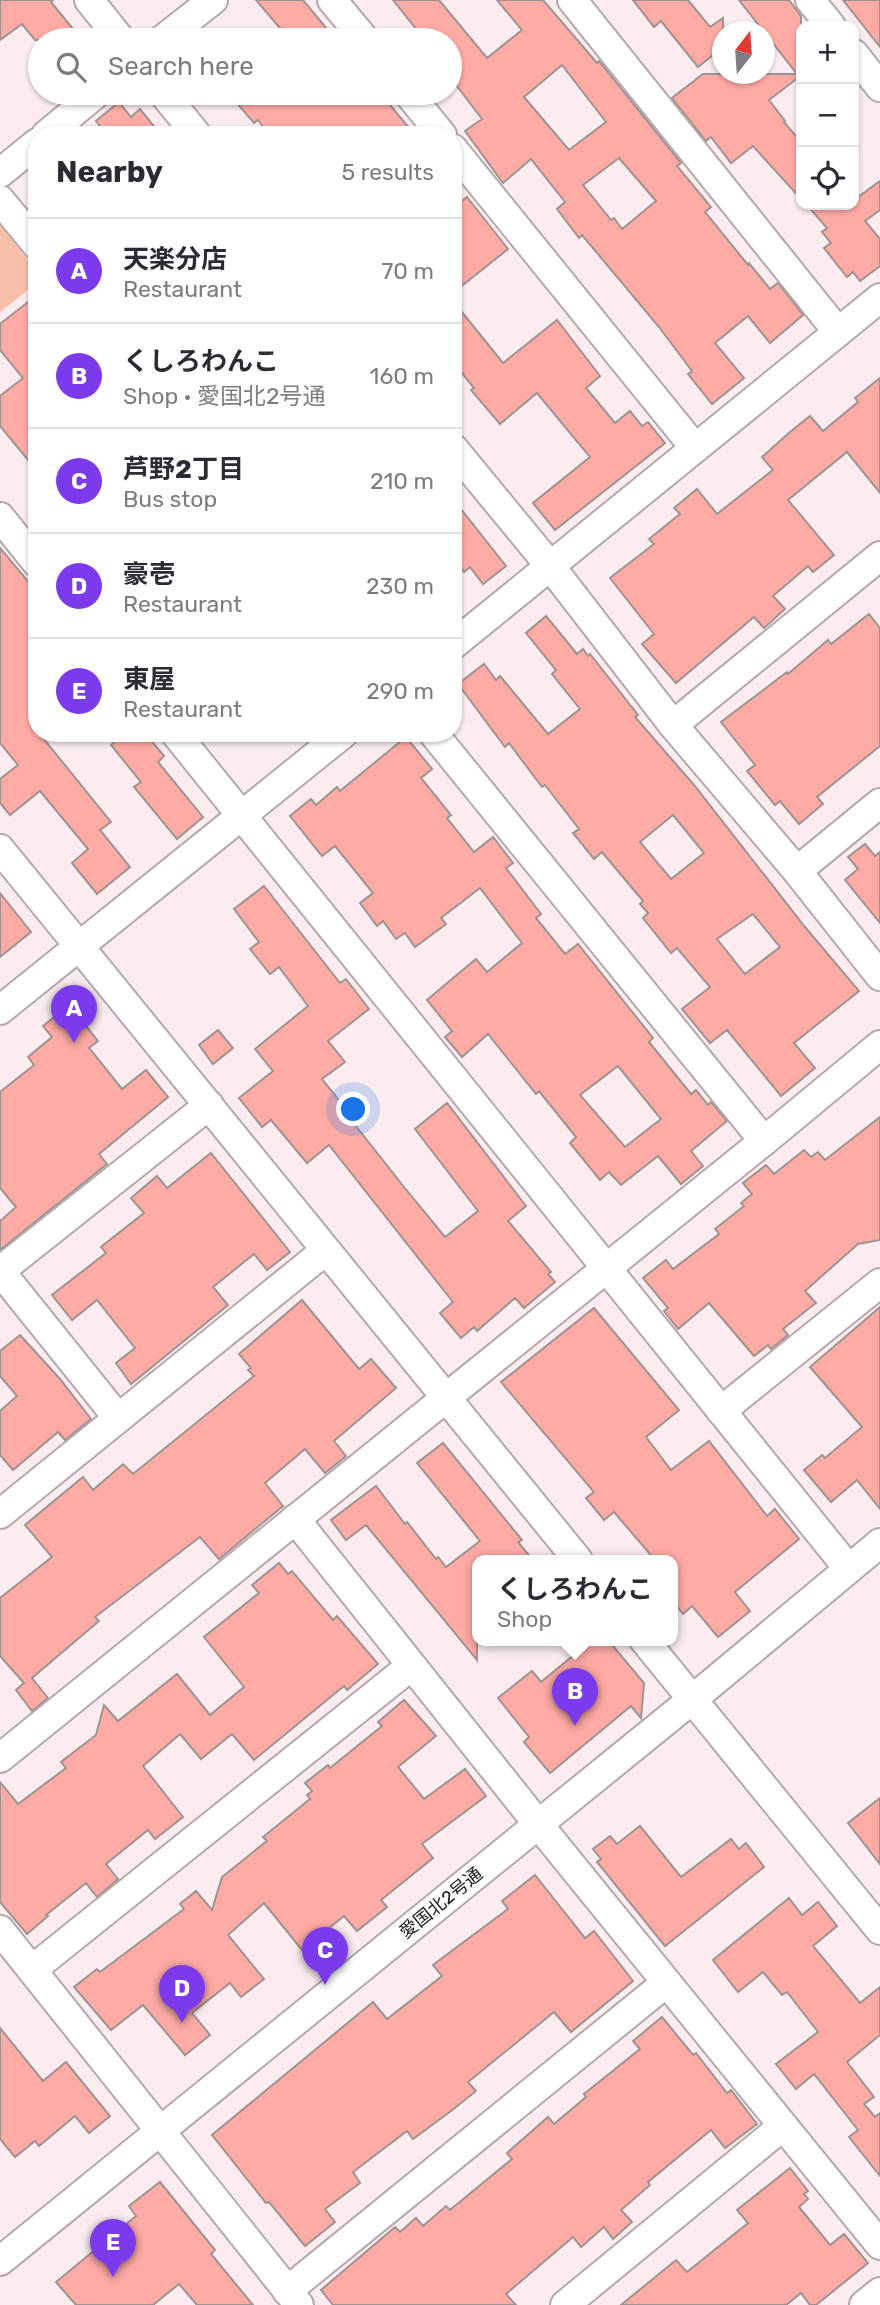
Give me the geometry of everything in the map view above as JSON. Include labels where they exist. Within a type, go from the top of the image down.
[{"type":"street","points":[[89,0],[111,28]]},
{"type":"street","points":[[177,28],[213,0]]},
{"type":"street","points":[[332,0],[355,28]]},
{"type":"street","points":[[572,0],[838,332]]},
{"type":"street","points":[[810,0],[827,21]]},
{"type":"street","points":[[859,60],[880,87]]},
{"type":"street","points":[[57,126],[82,105]]},
{"type":"street","points":[[173,105],[190,126]]},
{"type":"street","points":[[418,105],[435,126]]},
{"type":"street","points":[[0,173],[28,150]]},
{"type":"street","points":[[462,160],[695,448]]},
{"type":"street","points":[[0,200],[28,234]]},
{"type":"street","points":[[462,638],[880,298]]},
{"type":"street","points":[[462,459],[551,567],[673,725],[797,871],[880,976]]},
{"type":"street","points":[[0,517],[28,552]]},
{"type":"street","points":[[673,725],[880,556]]},
{"type":"street","points":[[182,742],[848,1568]]},
{"type":"street","points":[[0,1010],[333,742]]},
{"type":"street","points":[[440,742],[764,1141]]},
{"type":"street","points":[[797,871],[880,803]]},
{"type":"street","points":[[0,849],[574,1555]]},
{"type":"street","points":[[0,1758],[880,1045]]},
{"type":"street","points":[[118,1418],[0,1271],[209,1105]]},
{"type":"street","points":[[0,1514],[325,1251]]},
{"type":"street","points":[[721,1412],[880,1283]]},
{"type":"street","points":[[295,1518],[538,1824],[880,2245]]},
{"type":"street","name":"愛国北2号通","points":[[0,2261],[694,1698],[880,1543]]},
{"type":"street","points":[[649,1646],[880,1930]]},
{"type":"street","points":[[33,1969],[411,1666]]},
{"type":"street","points":[[0,1930],[293,2298],[666,1983]]},
{"type":"street","points":[[565,2305],[783,2126]]},
{"type":"street","points":[[864,2305],[880,2292]]},
{"type":"shaded area","points":[[0,224],[28,260],[28,290],[0,312]]},
{"type":"building","points":[[0,0],[53,0],[51,2],[72,28],[28,28],[28,31],[22,24],[0,40]]},
{"type":"building","points":[[256,0],[303,0],[326,28],[280,28]]},
{"type":"building","points":[[393,0],[439,0],[487,58],[522,30],[497,0],[543,0],[597,63],[599,61],[681,163],[677,166],[711,207],[705,212],[748,265],[749,263],[770,289],[778,283],[803,315],[770,343],[748,316],[715,343],[744,378],[712,404],[688,374],[692,371],[659,327],[582,235],[579,238],[557,209],[565,202],[531,159],[503,183],[465,131],[482,119],[462,93],[462,28],[415,28]],"holes":[[[562,65],[606,122],[569,150],[524,97]],[[619,158],[656,201],[622,229],[614,218],[611,220],[583,185]]]},
{"type":"building","points":[[633,0],[688,0],[710,27],[712,26],[712,56],[698,67],[661,21],[654,27]]},
{"type":"building","points":[[739,0],[789,0],[801,16],[801,21],[796,21],[796,73],[775,46],[775,21],[755,21]]},
{"type":"building","points":[[843,0],[880,0],[880,47]]},
{"type":"building","points":[[703,74],[712,74],[712,84],[775,84],[775,74],[796,74],[796,79],[769,100],[796,136],[796,193],[753,146],[731,163],[711,137],[706,141],[672,98]]},
{"type":"building","points":[[115,105],[121,105],[131,117],[140,109],[154,126],[100,126],[96,121]]},
{"type":"building","points":[[238,105],[390,105],[408,126],[262,126],[258,120],[254,123]]},
{"type":"building","points":[[880,181],[880,210],[865,221],[880,239],[880,266],[860,281],[853,272],[847,277],[824,248],[831,243],[822,232],[827,228],[811,210],[859,210],[859,196]]},
{"type":"building","points":[[467,197],[508,249],[462,286],[462,201]]},
{"type":"building","points":[[28,302],[28,460],[0,426],[0,396],[23,378],[0,350],[0,324]]},
{"type":"building","points":[[462,312],[503,363],[557,320],[600,376],[586,388],[615,423],[630,411],[642,426],[648,422],[665,443],[555,530],[533,503],[590,457],[537,393],[500,424],[471,390],[474,388],[462,373]]},
{"type":"building","points":[[880,378],[880,493],[847,452],[788,500],[834,555],[813,572],[808,566],[773,596],[785,609],[764,628],[754,617],[676,683],[642,644],[654,634],[610,578],[654,544],[649,539],[680,514],[674,508],[697,489],[717,514],[773,470],[762,457],[790,432],[810,416],[823,431],[858,402],[855,398]]},
{"type":"building","points":[[462,510],[506,566],[483,584],[470,567],[464,572]]},
{"type":"building","points":[[0,548],[28,581],[28,742],[46,742],[111,822],[100,830],[130,867],[97,894],[72,863],[88,849],[40,791],[10,815],[0,803],[0,779],[18,765],[0,743]]},
{"type":"building","points":[[869,614],[880,628],[880,746],[817,797],[823,804],[799,824],[780,801],[775,805],[747,771],[755,765],[721,722],[787,672],[788,674],[828,640],[831,644]]},
{"type":"building","points":[[546,616],[577,654],[583,649],[588,656],[590,654],[638,715],[635,717],[694,785],[805,927],[859,991],[794,1043],[815,1068],[781,1096],[727,1030],[710,1043],[682,1009],[710,987],[677,948],[671,953],[643,918],[648,913],[640,904],[643,901],[602,852],[594,859],[573,833],[579,829],[545,785],[542,787],[509,743],[505,747],[462,689],[462,681],[484,664],[496,680],[500,676],[548,734],[580,709],[552,674],[556,670],[526,633]],"holes":[[[673,815],[704,853],[671,879],[640,842]],[[753,914],[780,947],[745,974],[717,939]]]},
{"type":"building","points":[[114,742],[152,742],[164,756],[158,762],[203,817],[177,839],[134,787],[141,782],[111,745]]},
{"type":"building","points":[[400,742],[410,742],[432,769],[421,778],[451,815],[447,818],[474,852],[493,837],[513,863],[506,868],[541,914],[536,918],[565,954],[578,944],[653,1038],[649,1042],[691,1094],[696,1090],[708,1105],[711,1102],[727,1121],[691,1151],[703,1166],[681,1184],[658,1156],[621,1185],[609,1172],[600,1180],[570,1143],[576,1137],[539,1091],[536,1094],[488,1034],[462,1057],[445,1037],[452,1031],[427,1000],[476,959],[487,972],[522,943],[480,888],[441,918],[446,924],[415,947],[405,933],[396,939],[383,921],[377,926],[360,903],[373,893],[335,846],[322,856],[290,816],[311,799],[316,805],[337,787],[340,791]],"holes":[[[618,1066],[661,1119],[625,1147],[580,1095]]]},
{"type":"building","points":[[865,844],[875,856],[880,852],[880,923],[845,880],[858,869],[848,857]]},
{"type":"building","points":[[264,886],[340,983],[346,979],[369,1009],[328,1041],[345,1062],[322,1079],[404,1187],[445,1237],[478,1211],[415,1129],[447,1103],[526,1206],[508,1221],[551,1272],[548,1274],[555,1282],[524,1308],[515,1298],[477,1331],[474,1327],[461,1338],[440,1313],[453,1302],[329,1145],[307,1163],[271,1120],[262,1127],[239,1098],[273,1071],[255,1049],[308,1006],[279,967],[270,974],[250,949],[259,942],[234,909]]},
{"type":"building","points":[[0,893],[31,932],[0,957]]},
{"type":"building","points":[[69,1005],[98,1041],[89,1048],[122,1089],[146,1070],[168,1097],[99,1154],[107,1164],[0,1250],[0,1221],[16,1207],[0,1188],[0,1092],[34,1065],[28,1057],[52,1037],[43,1026]]},
{"type":"building","points":[[218,1030],[233,1048],[213,1064],[199,1045]]},
{"type":"building","points":[[880,1117],[880,1240],[858,1244],[805,1291],[816,1303],[783,1329],[788,1335],[771,1349],[768,1345],[754,1356],[709,1303],[678,1329],[664,1311],[668,1308],[643,1278],[666,1260],[673,1269],[719,1234],[715,1229],[744,1206],[741,1203],[752,1194],[743,1183],[766,1165],[774,1174],[804,1150],[811,1157],[818,1152],[825,1160]]},
{"type":"building","points":[[211,1153],[290,1252],[267,1270],[254,1254],[213,1287],[228,1305],[131,1384],[116,1363],[135,1348],[97,1300],[72,1320],[52,1295],[106,1253],[101,1247],[144,1213],[131,1198],[157,1176],[167,1188]]},
{"type":"building","points":[[302,1300],[359,1369],[371,1359],[396,1388],[334,1441],[346,1456],[325,1473],[305,1449],[265,1483],[283,1506],[219,1559],[200,1537],[95,1617],[99,1621],[32,1678],[48,1698],[32,1711],[16,1690],[24,1683],[0,1656],[0,1598],[52,1557],[25,1525],[83,1477],[93,1490],[123,1464],[133,1474],[254,1376],[239,1354]]},
{"type":"building","points":[[880,1307],[880,1509],[857,1480],[831,1502],[804,1470],[822,1455],[825,1458],[862,1427],[810,1367]]},
{"type":"building","points":[[594,1308],[679,1410],[646,1437],[671,1470],[709,1441],[767,1516],[775,1509],[799,1539],[735,1592],[750,1611],[718,1637],[692,1606],[683,1614],[678,1608],[678,1555],[651,1555],[614,1512],[604,1520],[586,1498],[594,1492],[501,1382]]},
{"type":"building","points":[[20,1335],[60,1379],[91,1419],[65,1440],[58,1432],[13,1470],[0,1455],[0,1411],[17,1396],[0,1376],[0,1351]]},
{"type":"building","points":[[443,1443],[522,1540],[518,1542],[529,1555],[472,1555],[472,1646],[477,1646],[477,1660],[366,1525],[346,1540],[331,1520],[376,1486],[405,1524],[407,1522],[436,1559],[438,1557],[446,1567],[480,1541],[417,1463]]},
{"type":"building","points":[[279,1563],[288,1574],[292,1571],[333,1620],[337,1616],[378,1664],[347,1690],[344,1686],[254,1760],[232,1734],[201,1759],[180,1734],[143,1766],[183,1817],[155,1839],[148,1830],[106,1864],[118,1879],[97,1897],[86,1883],[27,1934],[0,1902],[0,1782],[18,1804],[66,1768],[61,1762],[96,1735],[104,1705],[118,1721],[177,1674],[210,1715],[244,1687],[204,1637],[259,1593],[252,1585]]},
{"type":"building","points":[[585,1646],[613,1646],[644,1683],[641,1718],[631,1706],[550,1773],[524,1742],[529,1737],[498,1698],[532,1671],[541,1682]]},
{"type":"building","points":[[404,1700],[436,1736],[398,1767],[424,1799],[465,1769],[486,1796],[422,1844],[433,1858],[381,1900],[387,1907],[357,1931],[344,1916],[302,1950],[264,1903],[228,1935],[264,1979],[241,1997],[230,1983],[192,2013],[210,2035],[185,2055],[143,2005],[111,2030],[74,1987],[97,1969],[100,1972],[184,1909],[180,1904],[196,1891],[212,1910],[222,1877],[267,1841],[263,1837],[310,1799],[307,1795],[312,1791],[305,1783],[328,1765],[330,1768],[382,1726],[378,1722]]},
{"type":"building","points":[[880,1798],[880,1864],[848,1823]]},
{"type":"building","points":[[640,1826],[681,1877],[731,1839],[739,1849],[746,1843],[764,1867],[665,1946],[597,1862],[601,1859],[593,1849],[610,1836],[617,1844]]},
{"type":"building","points":[[535,1875],[585,1938],[594,1931],[633,1981],[571,2032],[554,2012],[468,2082],[476,2091],[451,2111],[413,2139],[407,2131],[353,2172],[360,2183],[325,2209],[335,2222],[305,2246],[269,2202],[266,2203],[212,2135],[373,2002],[387,2019],[442,1976],[433,1965],[508,1909],[502,1901]]},
{"type":"building","points":[[789,1898],[802,1915],[818,1902],[837,1926],[813,1946],[860,2003],[880,1987],[880,2035],[847,2062],[874,2097],[864,2104],[875,2117],[880,2113],[880,2176],[849,2137],[858,2130],[814,2074],[796,2089],[776,2064],[818,2032],[787,1992],[782,1995],[763,1972],[738,1992],[713,1960]]},
{"type":"building","points":[[662,2017],[693,2055],[696,2053],[727,2093],[731,2090],[757,2124],[725,2148],[711,2130],[648,2182],[650,2185],[621,2210],[632,2222],[613,2239],[604,2227],[581,2247],[573,2237],[506,2294],[516,2305],[333,2305],[321,2290],[395,2227],[400,2232],[416,2218],[423,2226],[446,2206],[450,2210],[512,2159],[507,2153],[548,2117],[554,2124],[586,2097],[584,2094],[640,2049],[633,2041]]},
{"type":"building","points":[[0,2028],[43,2081],[66,2062],[110,2116],[89,2133],[75,2116],[39,2146],[35,2141],[15,2157],[0,2139]]},
{"type":"building","points":[[790,2168],[808,2191],[804,2194],[808,2199],[799,2207],[830,2245],[844,2234],[868,2263],[816,2305],[810,2305],[801,2293],[786,2305],[621,2305],[676,2260],[687,2272],[748,2223],[737,2210]]},
{"type":"building","points":[[160,2182],[215,2250],[211,2254],[253,2305],[197,2305],[179,2284],[153,2305],[76,2305],[56,2282],[136,2216],[129,2206]]},
{"type":"place","name":"天楽分店","points":[[74,1043]]},
{"type":"place","name":"くしろわんこ","points":[[575,1726]]},
{"type":"place","name":"芦野2丁目","points":[[325,1985]]},
{"type":"place","name":"豪壱","points":[[182,2023]]},
{"type":"place","name":"東屋","points":[[113,2277]]}]
